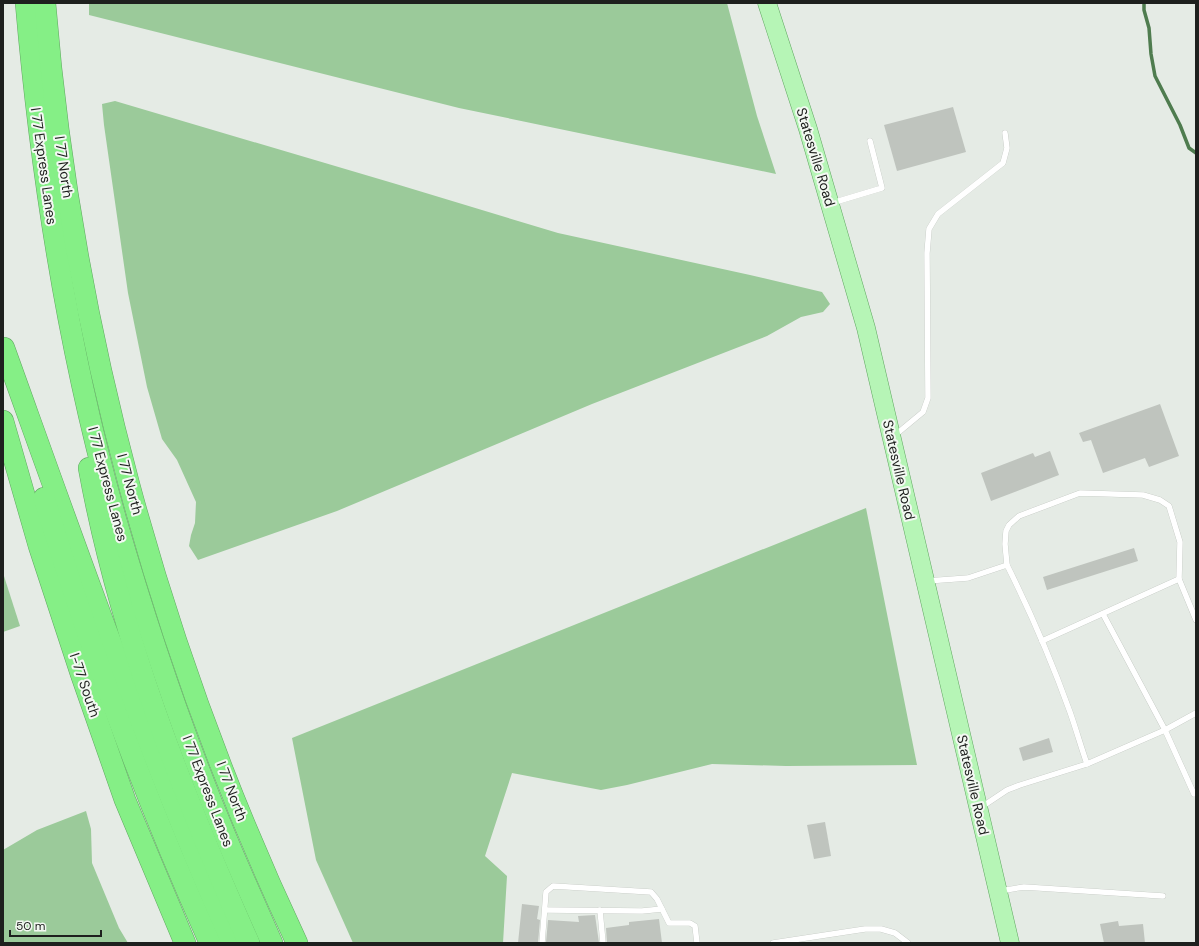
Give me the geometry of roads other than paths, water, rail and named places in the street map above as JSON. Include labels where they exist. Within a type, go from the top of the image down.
[{"type":"highway","name":"I 77 Express Lanes","points":[[26,3],[32,74],[45,177],[58,257],[83,389],[110,496],[135,584],[182,724],[217,814],[272,943]]},
{"type":"highway","name":"I 77 North","points":[[46,3],[50,58],[58,123],[78,254],[104,384],[135,505],[174,633],[198,703],[246,827],[296,943]]},
{"type":"highway","points":[[70,323],[86,445],[93,486],[101,526],[122,610],[136,654],[181,780],[249,943]]},
{"type":"highway","points":[[3,346],[22,420],[53,527],[99,668],[146,792],[210,943]]},
{"type":"highway","points":[[3,346],[144,730],[191,849],[232,943]]},
{"type":"highway","name":"I-77 South","points":[[3,421],[39,546],[81,674],[125,800],[186,943]]},
{"type":"main road","name":"Statesville Road","points":[[766,3],[808,129],[866,328],[1010,943]]},
{"type":"lane","points":[[892,438],[923,412],[928,398],[927,253],[929,230],[938,214],[1003,164],[1007,148],[1005,133]]},
{"type":"lane","points":[[831,204],[882,188],[870,141]]},
{"type":"lane","points":[[1087,764],[1071,713],[1026,604],[1007,565],[1005,544],[1006,531],[1009,525],[1019,516],[1080,493],[1143,495],[1160,500],[1169,506],[1180,542],[1179,579],[1196,620]]},
{"type":"lane","points":[[925,581],[968,578],[1007,565]]},
{"type":"lane","points":[[1042,641],[1179,579]]},
{"type":"lane","points":[[1103,614],[1165,730],[1194,794],[1196,793]]},
{"type":"lane","points":[[979,809],[1007,790],[1087,764],[1165,730],[1196,713]]},
{"type":"lane","points":[[542,943],[546,892],[553,886],[651,892],[657,899],[670,923],[690,923],[695,926],[697,943]]},
{"type":"lane","points":[[998,891],[1024,887],[1163,896]]},
{"type":"lane","points":[[545,910],[642,911],[662,908]]},
{"type":"lane","points":[[600,910],[604,943]]},
{"type":"lane","points":[[773,943],[865,929],[881,929],[895,933],[908,943]]},
{"type":"waterway","points":[[1144,3],[1144,10],[1149,28],[1151,54],[1155,76],[1180,125],[1189,148],[1196,153]]}]
